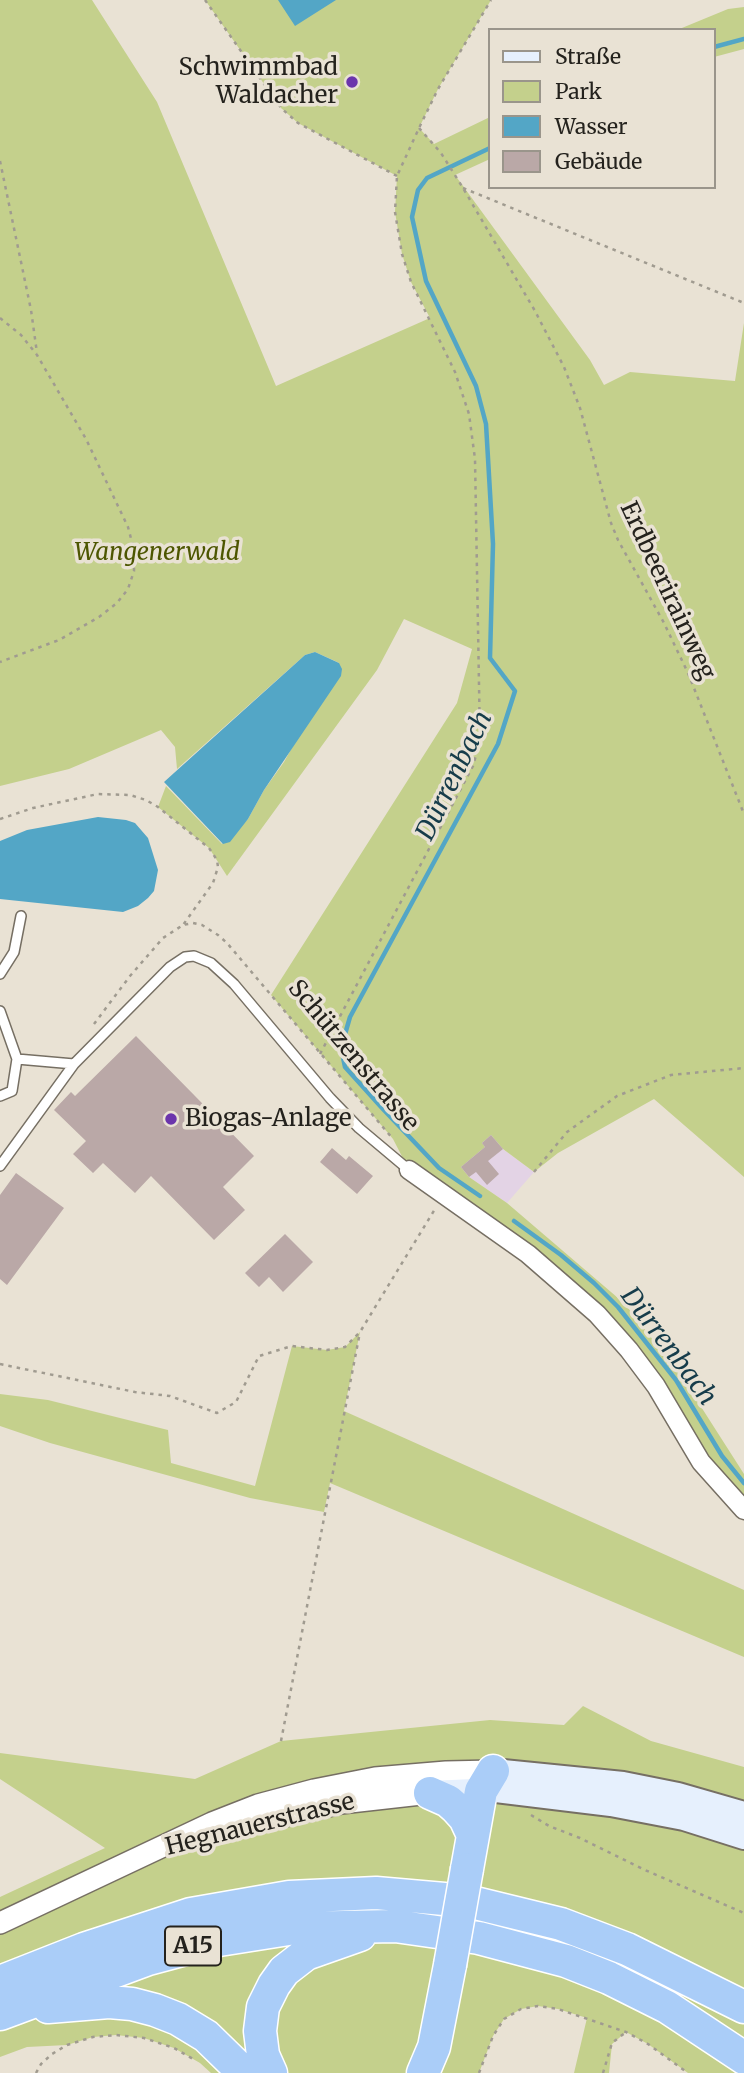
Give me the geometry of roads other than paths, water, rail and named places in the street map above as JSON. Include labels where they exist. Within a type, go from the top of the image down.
[{"type":"highway","points":[[472,1833],[490,1784]]},
{"type":"highway","points":[[441,2073],[454,2034],[458,1966],[490,1784]]},
{"type":"highway","points":[[430,1793],[448,1801],[465,1818],[472,1833],[475,1870]]},
{"type":"highway","name":"A15","points":[[0,1982],[94,1946],[191,1914],[276,1898],[351,1893],[429,1896],[511,1910],[588,1933],[662,1966],[744,2017]]},
{"type":"highway","points":[[271,2073],[262,2046],[261,2023],[263,2007],[278,1978],[292,1965],[316,1950],[395,1926]]},
{"type":"highway","name":"A15","points":[[0,2014],[139,1962],[219,1940],[295,1928],[395,1926],[479,1938],[566,1961],[609,1978],[667,2007],[744,2058]]},
{"type":"highway","points":[[423,2073],[458,1966]]},
{"type":"highway","points":[[662,1966],[744,2007]]},
{"type":"highway","points":[[0,2014],[79,2003],[132,2004],[188,2024],[215,2043],[244,2073]]},
{"type":"main road","name":"Hegnauerstrasse","points":[[430,1793],[490,1784],[623,1784],[744,1814]]},
{"type":"main road","name":"Hegnauerstrasse","points":[[490,1784],[647,1810],[744,1837]]},
{"type":"street","name":"Schützenstrasse","points":[[409,1170],[528,1254],[597,1314],[656,1386],[701,1462],[744,1510]]},
{"type":"street","name":"Hegnauerstrasse","points":[[0,1923],[235,1814],[314,1790],[411,1774],[490,1784]]},
{"type":"street","name":"Hegnauerstrasse","points":[[150,1854],[228,1829],[309,1808],[369,1798],[430,1793]]},
{"type":"lane","points":[[0,975],[14,952],[21,916]]},
{"type":"lane","points":[[0,1166],[74,1064],[170,967],[186,957],[202,958],[219,969],[350,1118],[409,1170]]},
{"type":"lane","points":[[0,1011],[17,1059],[12,1091],[0,1096]]},
{"type":"lane","points":[[17,1059],[74,1064]]},
{"type":"water","points":[[278,0],[336,0],[295,26]]},
{"type":"water","points":[[315,652],[339,663],[341,676],[264,790],[248,819],[230,842],[223,844],[164,782],[305,655]]},
{"type":"water","points":[[98,817],[135,823],[148,838],[158,870],[154,891],[148,898],[123,912],[0,899],[0,841],[27,830]]},
{"type":"waterway","name":"Dürrenbach","points":[[716,46],[744,39]]},
{"type":"waterway","name":"Dürrenbach","points":[[480,1196],[439,1168],[382,1108],[345,1067],[341,1048],[350,1017],[498,744],[515,691],[490,658],[493,544],[486,424],[476,386],[426,281],[412,217],[418,190],[427,178],[489,148]]},
{"type":"waterway","name":"Dürrenbach","points":[[514,1221],[561,1255],[618,1307],[676,1380],[722,1456],[744,1483]]},
{"type":"place","name":"Schwimmbad Waldacher","points":[[352,82]]},
{"type":"place","name":"Biogas-Anlage","points":[[171,1119]]},
{"type":"park label","name":"Wangenerwald","points":[[157,553]]}]
